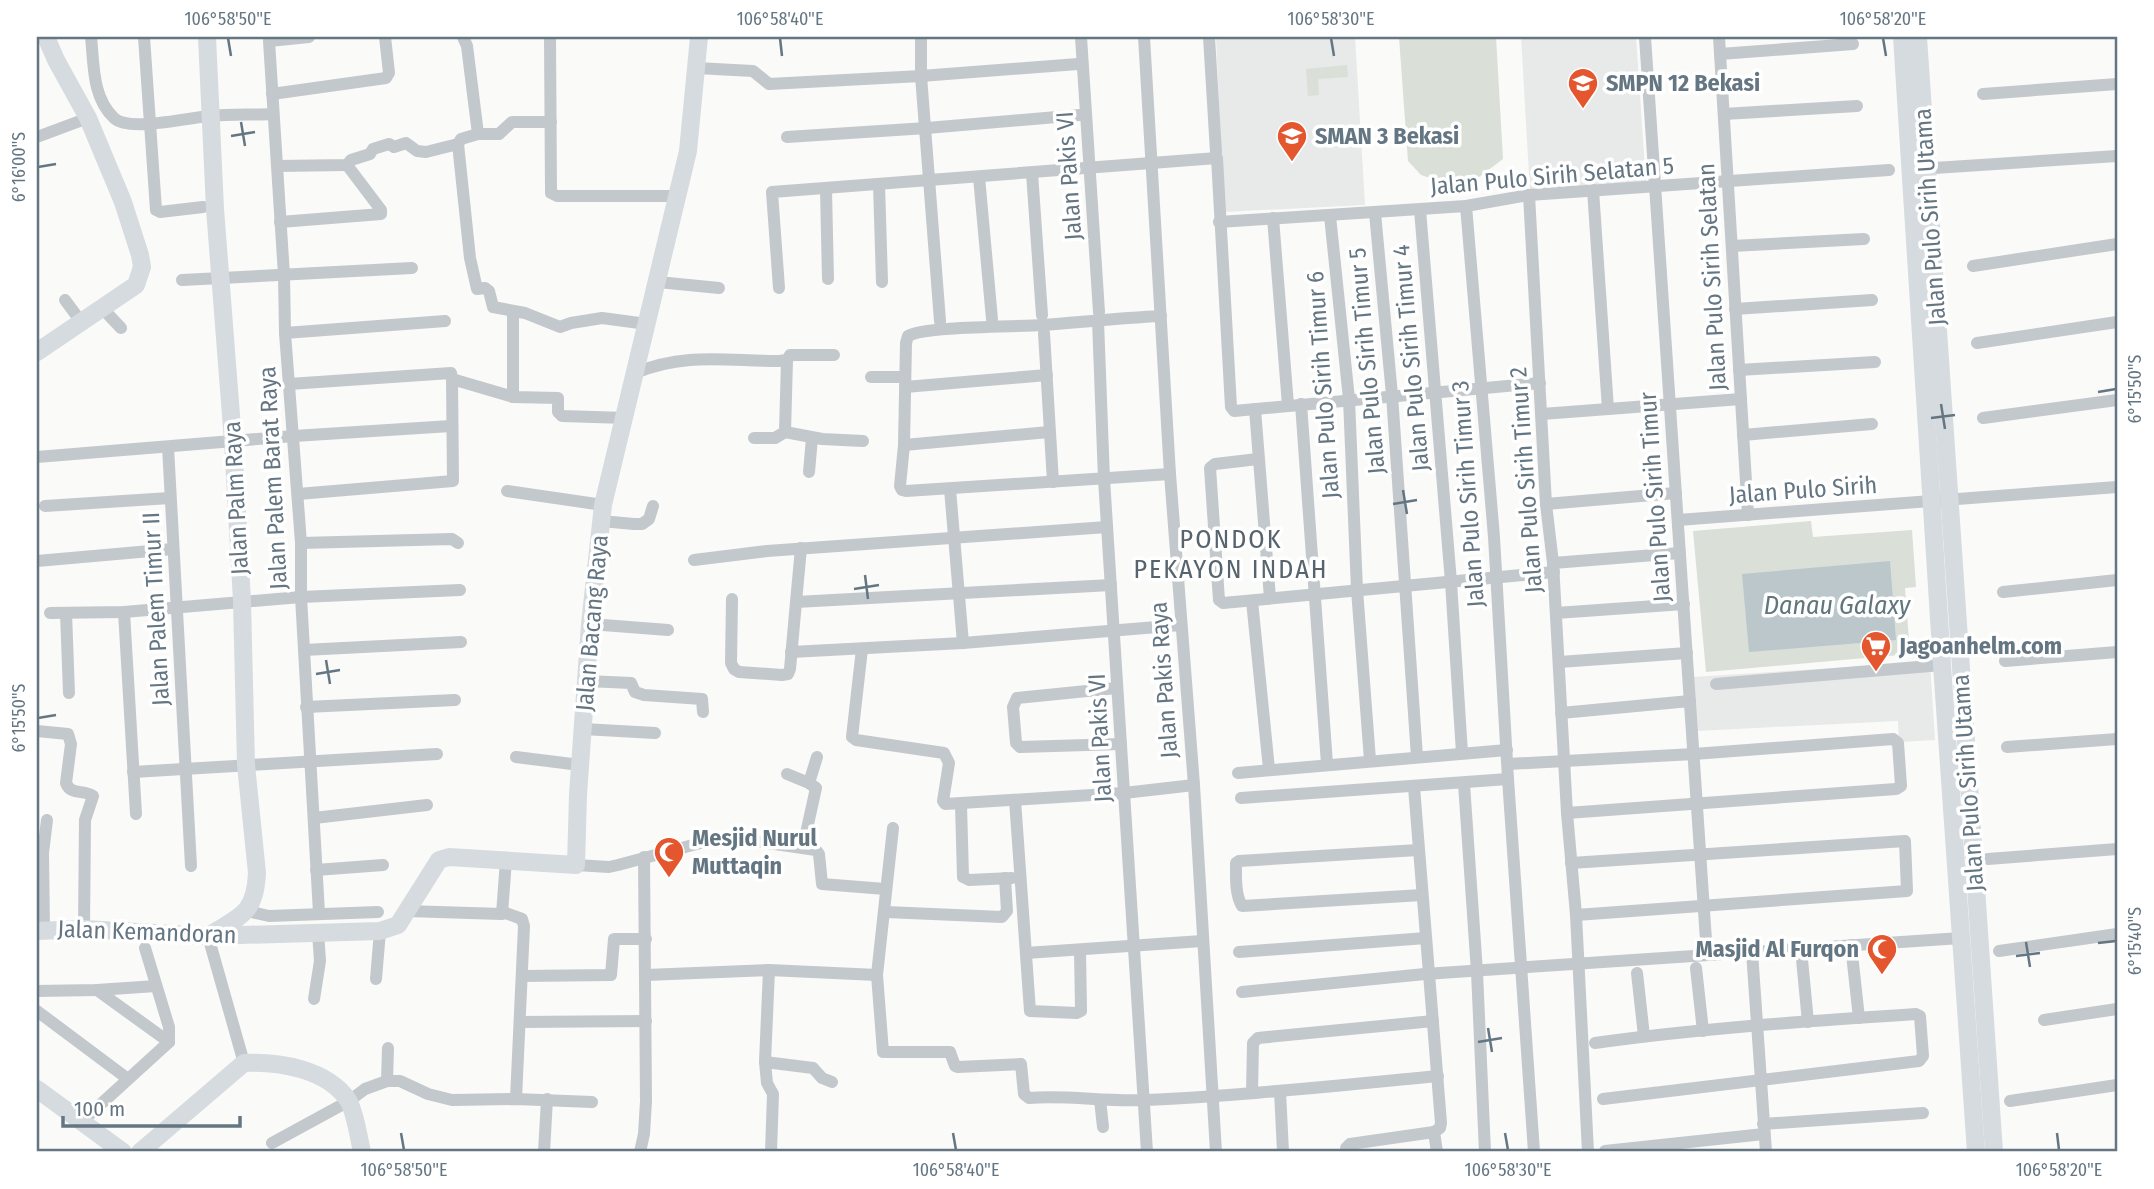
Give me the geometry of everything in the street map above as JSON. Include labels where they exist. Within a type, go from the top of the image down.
[{"type":"street","points":[[37,352],[136,285],[142,267],[134,232],[110,167],[46,37]]},
{"type":"street","points":[[91,37],[96,82],[102,103],[116,120],[149,123],[210,116],[273,114]]},
{"type":"street","points":[[144,37],[156,210],[160,212],[203,207]]},
{"type":"street","name":"Jalan Palm Raya","points":[[207,37],[242,601],[246,765],[257,873],[256,891],[247,911]]},
{"type":"street","name":"Jalan Palem Barat Raya","points":[[309,37],[269,41],[284,275],[285,333],[301,543],[300,597],[319,913]]},
{"type":"street","points":[[272,94],[386,78],[389,73],[385,37]]},
{"type":"street","points":[[463,37],[467,46],[478,134]]},
{"type":"street","points":[[550,37],[551,190],[555,196],[678,196]]},
{"type":"street","name":"Jalan Bacang Raya","points":[[576,865],[590,624],[602,513],[613,454],[625,418],[688,151],[699,37]]},
{"type":"street","points":[[920,37],[940,321]]},
{"type":"street","name":"Jalan Pakis VI","points":[[1081,37],[1099,317],[1104,479],[1147,1152]]},
{"type":"street","name":"Jalan Pakis Raya","points":[[1144,37],[1170,474],[1194,785],[1216,1152]]},
{"type":"street","points":[[1209,37],[1216,152]]},
{"type":"street","name":"Jalan Pulo Sirih Timur","points":[[1645,37],[1707,955]]},
{"type":"street","name":"Jalan Pulo Sirih Selatan","points":[[1719,37],[1748,515]]},
{"type":"street","name":"Jalan Pulo Sirih Utama","points":[[1902,37],[1920,169]]},
{"type":"street","name":"Jalan Pulo Sirih Utama","points":[[1918,37],[1920,169],[1940,500],[1994,1152]]},
{"type":"street","points":[[1720,54],[1853,44]]},
{"type":"street","points":[[696,68],[753,71],[769,85],[1078,64]]},
{"type":"street","points":[[1983,94],[2117,84]]},
{"type":"street","points":[[1724,114],[1857,106]]},
{"type":"street","points":[[787,137],[1080,115]]},
{"type":"street","points":[[37,137],[88,118]]},
{"type":"street","points":[[551,122],[516,121],[499,134],[478,134],[461,139],[458,144],[470,258],[477,289],[489,291],[493,307],[537,317],[560,327],[602,318],[648,324]]},
{"type":"street","points":[[347,165],[351,160],[370,154],[373,149],[389,145],[394,147],[409,144],[417,151],[426,152],[458,144]]},
{"type":"street","points":[[1920,169],[2117,156]]},
{"type":"street","points":[[779,288],[772,192],[1216,158],[1231,407],[1236,411],[1540,383]]},
{"type":"street","points":[[278,166],[347,165]]},
{"type":"street","points":[[280,222],[381,214],[381,210],[347,165]]},
{"type":"street","name":"Jalan Pulo Sirih Selatan 5","points":[[1219,222],[1466,206],[1529,195],[1889,170]]},
{"type":"street","points":[[1032,173],[1042,315]]},
{"type":"street","points":[[979,177],[992,319]]},
{"type":"street","points":[[879,184],[882,282]]},
{"type":"street","points":[[826,188],[828,279]]},
{"type":"street","points":[[1593,190],[1608,409]]},
{"type":"street","name":"Jalan Pulo Sirih Timur 2","points":[[1529,195],[1546,504],[1553,568],[1567,813],[1576,915],[1588,1152]]},
{"type":"street","name":"Jalan Pulo Sirih Timur 3","points":[[1466,206],[1496,578],[1534,1152]]},
{"type":"street","name":"Jalan Pulo Sirih Timur 4","points":[[1420,209],[1451,582],[1462,754]]},
{"type":"street","name":"Jalan Pulo Sirih Timur 5","points":[[1375,213],[1392,395],[1417,757]]},
{"type":"street","name":"Jalan Pulo Sirih Timur 6","points":[[1330,216],[1349,399],[1357,590],[1370,760]]},
{"type":"street","points":[[1273,218],[1315,593],[1327,764]]},
{"type":"street","points":[[1732,246],[1864,239]]},
{"type":"street","points":[[1973,266],[2117,244]]},
{"type":"street","points":[[182,280],[412,268]]},
{"type":"street","points":[[658,282],[719,288]]},
{"type":"street","points":[[65,300],[82,323]]},
{"type":"street","points":[[1735,309],[1872,300]]},
{"type":"street","points":[[103,309],[121,328]]},
{"type":"street","points":[[513,311],[513,397]]},
{"type":"street","points":[[1161,316],[1099,317],[913,333],[908,336],[905,343],[904,446],[900,486],[902,490],[950,489],[1170,474]]},
{"type":"street","points":[[285,333],[445,321]]},
{"type":"street","points":[[1977,343],[2117,322]]},
{"type":"street","points":[[1044,333],[1054,482]]},
{"type":"street","points":[[785,432],[787,360],[790,355],[834,355]]},
{"type":"street","points":[[635,373],[659,363],[683,360],[787,360]]},
{"type":"street","points":[[1739,370],[1875,362]]},
{"type":"street","points":[[289,384],[451,373],[453,379],[453,478],[450,482],[298,494]]},
{"type":"street","points":[[871,377],[904,382],[1047,375]]},
{"type":"street","points":[[453,379],[513,397],[558,398],[558,412],[562,416],[625,418]]},
{"type":"street","points":[[1542,414],[1741,399]]},
{"type":"street","points":[[1983,418],[2117,400]]},
{"type":"street","points":[[1255,409],[1270,598]]},
{"type":"street","points":[[1743,435],[1872,424]]},
{"type":"street","points":[[37,457],[451,426]]},
{"type":"street","points":[[754,438],[775,438],[785,432],[813,438],[863,441]]},
{"type":"street","points":[[904,446],[1049,432]]},
{"type":"street","points":[[809,472],[813,438]]},
{"type":"street","name":"Jalan Palem Timur II","points":[[167,447],[191,866]]},
{"type":"street","points":[[1258,459],[1215,464],[1210,468],[1219,600],[1223,603],[1496,578],[1553,568],[1680,553]]},
{"type":"street","name":"Jalan Pulo Sirih","points":[[1678,520],[2117,486]]},
{"type":"street","points":[[950,489],[963,643]]},
{"type":"street","points":[[507,491],[642,524],[649,519],[653,506]]},
{"type":"street","points":[[1546,504],[1676,493]]},
{"type":"street","points":[[45,506],[170,498]]},
{"type":"street","name":"Jalan Pulo Sirih Utama","points":[[1940,500],[1942,665],[1976,1152]]},
{"type":"street","points":[[694,560],[801,548],[1107,527]]},
{"type":"street","points":[[301,543],[452,539],[458,543]]},
{"type":"street","points":[[732,599],[731,663],[734,669],[739,672],[788,674],[801,548]]},
{"type":"street","points":[[37,561],[173,549]]},
{"type":"street","points":[[2003,592],[2117,580]]},
{"type":"street","points":[[796,602],[1111,585]]},
{"type":"street","points":[[50,613],[124,612],[300,597],[460,590]]},
{"type":"street","points":[[1252,601],[1269,769]]},
{"type":"street","points":[[1556,613],[1684,604]]},
{"type":"street","points":[[124,612],[136,814]]},
{"type":"street","points":[[66,613],[69,693]]},
{"type":"street","points":[[590,624],[668,630]]},
{"type":"street","points":[[791,652],[963,643],[1181,625]]},
{"type":"street","points":[[304,650],[461,642]]},
{"type":"street","points":[[862,649],[852,737],[856,740],[943,752],[949,761],[943,803],[961,805],[1194,785]]},
{"type":"street","points":[[2005,661],[2117,652]]},
{"type":"street","points":[[1559,662],[1687,653]]},
{"type":"street","points":[[1716,684],[1942,665]]},
{"type":"street","points":[[587,681],[631,683],[635,692],[644,695],[702,699],[703,712]]},
{"type":"street","points":[[1117,688],[1017,698],[1013,707],[1016,743],[1020,747],[1121,744]]},
{"type":"street","points":[[306,706],[455,700]]},
{"type":"street","points":[[1561,713],[1690,701]]},
{"type":"street","points":[[583,729],[655,733]]},
{"type":"street","points":[[37,731],[68,734],[71,744],[66,783],[68,788],[93,796],[85,820],[84,929]]},
{"type":"street","points":[[1507,764],[1694,754],[1893,739],[1898,743],[1901,786],[1896,789],[1567,813]]},
{"type":"street","points":[[2007,747],[2117,739]]},
{"type":"street","points":[[1238,773],[1507,750]]},
{"type":"street","points":[[133,772],[437,754]]},
{"type":"street","points":[[516,757],[580,765]]},
{"type":"street","points":[[809,782],[817,758]]},
{"type":"street","points":[[787,774],[809,782],[816,791],[803,847]]},
{"type":"street","points":[[1241,798],[1508,779]]},
{"type":"street","points":[[1464,784],[1477,972],[1485,1152]]},
{"type":"street","points":[[1351,1152],[1346,1149],[1349,1144],[1434,1132],[1440,1128],[1441,1123],[1414,787]]},
{"type":"street","points":[[1015,800],[1030,1011],[1078,1013],[1082,1010],[1080,950]]},
{"type":"street","points":[[314,818],[427,805]]},
{"type":"street","points":[[961,805],[963,877],[968,880],[1022,876]]},
{"type":"street","points":[[40,930],[47,820]]},
{"type":"street","points":[[893,828],[885,889],[886,912],[877,975],[882,1052],[950,1051],[957,1067],[1021,1064],[1027,1097],[1143,1100],[1280,1091],[1438,1076]]},
{"type":"street","points":[[314,999],[320,961],[318,932],[395,928],[439,860],[449,857],[609,867],[719,838],[734,838],[803,847],[819,852],[822,884],[885,889]]},
{"type":"street","points":[[1571,863],[1905,841],[1907,891],[1576,915]]},
{"type":"street","points":[[1988,859],[2117,849]]},
{"type":"street","points":[[1418,850],[1238,861],[1238,900],[1242,906],[1422,894]]},
{"type":"street","points":[[640,1152],[645,1119],[645,857]]},
{"type":"street","points":[[503,912],[506,860]]},
{"type":"street","points":[[316,870],[383,865]]},
{"type":"street","points":[[886,912],[1002,917],[1007,911],[1005,878]]},
{"type":"street","points":[[244,1063],[208,936],[247,911],[268,916],[378,912]]},
{"type":"street","points":[[406,911],[499,915],[503,912]]},
{"type":"street","points":[[503,912],[524,922],[516,1099]]},
{"type":"street","name":"Jalan Kemandoran","points":[[40,930],[84,929],[208,936],[318,932]]},
{"type":"street","points":[[376,979],[380,930]]},
{"type":"street","points":[[1999,951],[2117,934]]},
{"type":"street","points":[[1239,952],[1426,938]]},
{"type":"street","points":[[1242,992],[1429,974],[1961,938]]},
{"type":"street","points":[[522,976],[611,975],[614,939],[646,939]]},
{"type":"street","points":[[1026,953],[1202,941]]},
{"type":"street","points":[[1851,945],[1858,1018]]},
{"type":"street","points":[[90,1114],[169,1042],[170,1032],[145,948]]},
{"type":"street","points":[[1801,949],[1808,1022]]},
{"type":"street","points":[[1752,952],[1766,1152]]},
{"type":"street","points":[[1696,968],[1703,1031]]},
{"type":"street","points":[[646,975],[769,970],[877,975]]},
{"type":"street","points":[[769,970],[765,1062],[767,1083],[773,1094],[771,1152]]},
{"type":"street","points":[[1637,972],[1644,1036]]},
{"type":"street","points":[[37,991],[156,986]]},
{"type":"street","points":[[97,990],[169,1042]]},
{"type":"street","points":[[2044,1020],[2117,1009]]},
{"type":"street","points":[[37,1011],[128,1079]]},
{"type":"street","points":[[1595,1043],[1758,1026],[1916,1014],[1920,1016],[1923,1056],[1919,1061],[1603,1098]]},
{"type":"street","points":[[520,1022],[646,1021]]},
{"type":"street","points":[[1252,1093],[1253,1043],[1258,1038],[1433,1021]]},
{"type":"street","points":[[387,1081],[388,1048]]},
{"type":"street","points":[[140,1152],[244,1063],[266,1061],[311,1073],[331,1084],[349,1101],[362,1152]]},
{"type":"street","points":[[765,1062],[813,1068],[822,1078],[832,1082]]},
{"type":"street","points":[[272,1143],[349,1101],[365,1089],[387,1081],[400,1081],[429,1094],[452,1100],[547,1099],[592,1102]]},
{"type":"street","points":[[2010,1101],[2117,1085]]},
{"type":"street","points":[[37,1089],[123,1152]]},
{"type":"street","points":[[1280,1091],[1283,1152]]},
{"type":"street","points":[[544,1152],[547,1099]]},
{"type":"street","points":[[1100,1100],[1102,1127]]},
{"type":"street","points":[[1605,1151],[1763,1129],[1923,1113]]},
{"type":"street","points":[[1434,1132],[1437,1152]]},
{"type":"shaded area","name":"SMAN 3 Bekasi","points":[[1216,37],[1355,37],[1365,205],[1224,212]]},
{"type":"shaded area","points":[[1399,37],[1496,37],[1503,159],[1479,177],[1446,183],[1421,175],[1408,161]]},
{"type":"shaded area","name":"SMPN 12 Bekasi","points":[[1521,37],[1636,37],[1646,183],[1530,191]]},
{"type":"shaded area","points":[[1347,65],[1348,77],[1318,79],[1319,95],[1308,96],[1306,69]]},
{"type":"shaded area","points":[[1811,521],[1813,537],[1912,530],[1916,587],[1905,588],[1910,654],[1706,672],[1693,531]]},
{"type":"shaded area","points":[[1930,662],[1935,740],[1899,742],[1898,721],[1697,731],[1693,677]]},
{"type":"water","name":"Danau Galaxy","points":[[1890,561],[1896,640],[1749,652],[1742,574]]},
{"type":"place","name":"SMPN 12 Bekasi","points":[[1583,110]]},
{"type":"place","name":"SMAN 3 Bekasi","points":[[1292,163]]},
{"type":"place","name":"Jagoanhelm.com","points":[[1876,673]]},
{"type":"place","name":"Mesjid Nurul Muttaqin","points":[[669,879]]},
{"type":"place","name":"Masjid Al Furqon","points":[[1882,976]]},
{"type":"district","name":"PONDOK PEKAYON INDAH","points":[[1231,554]]}]
